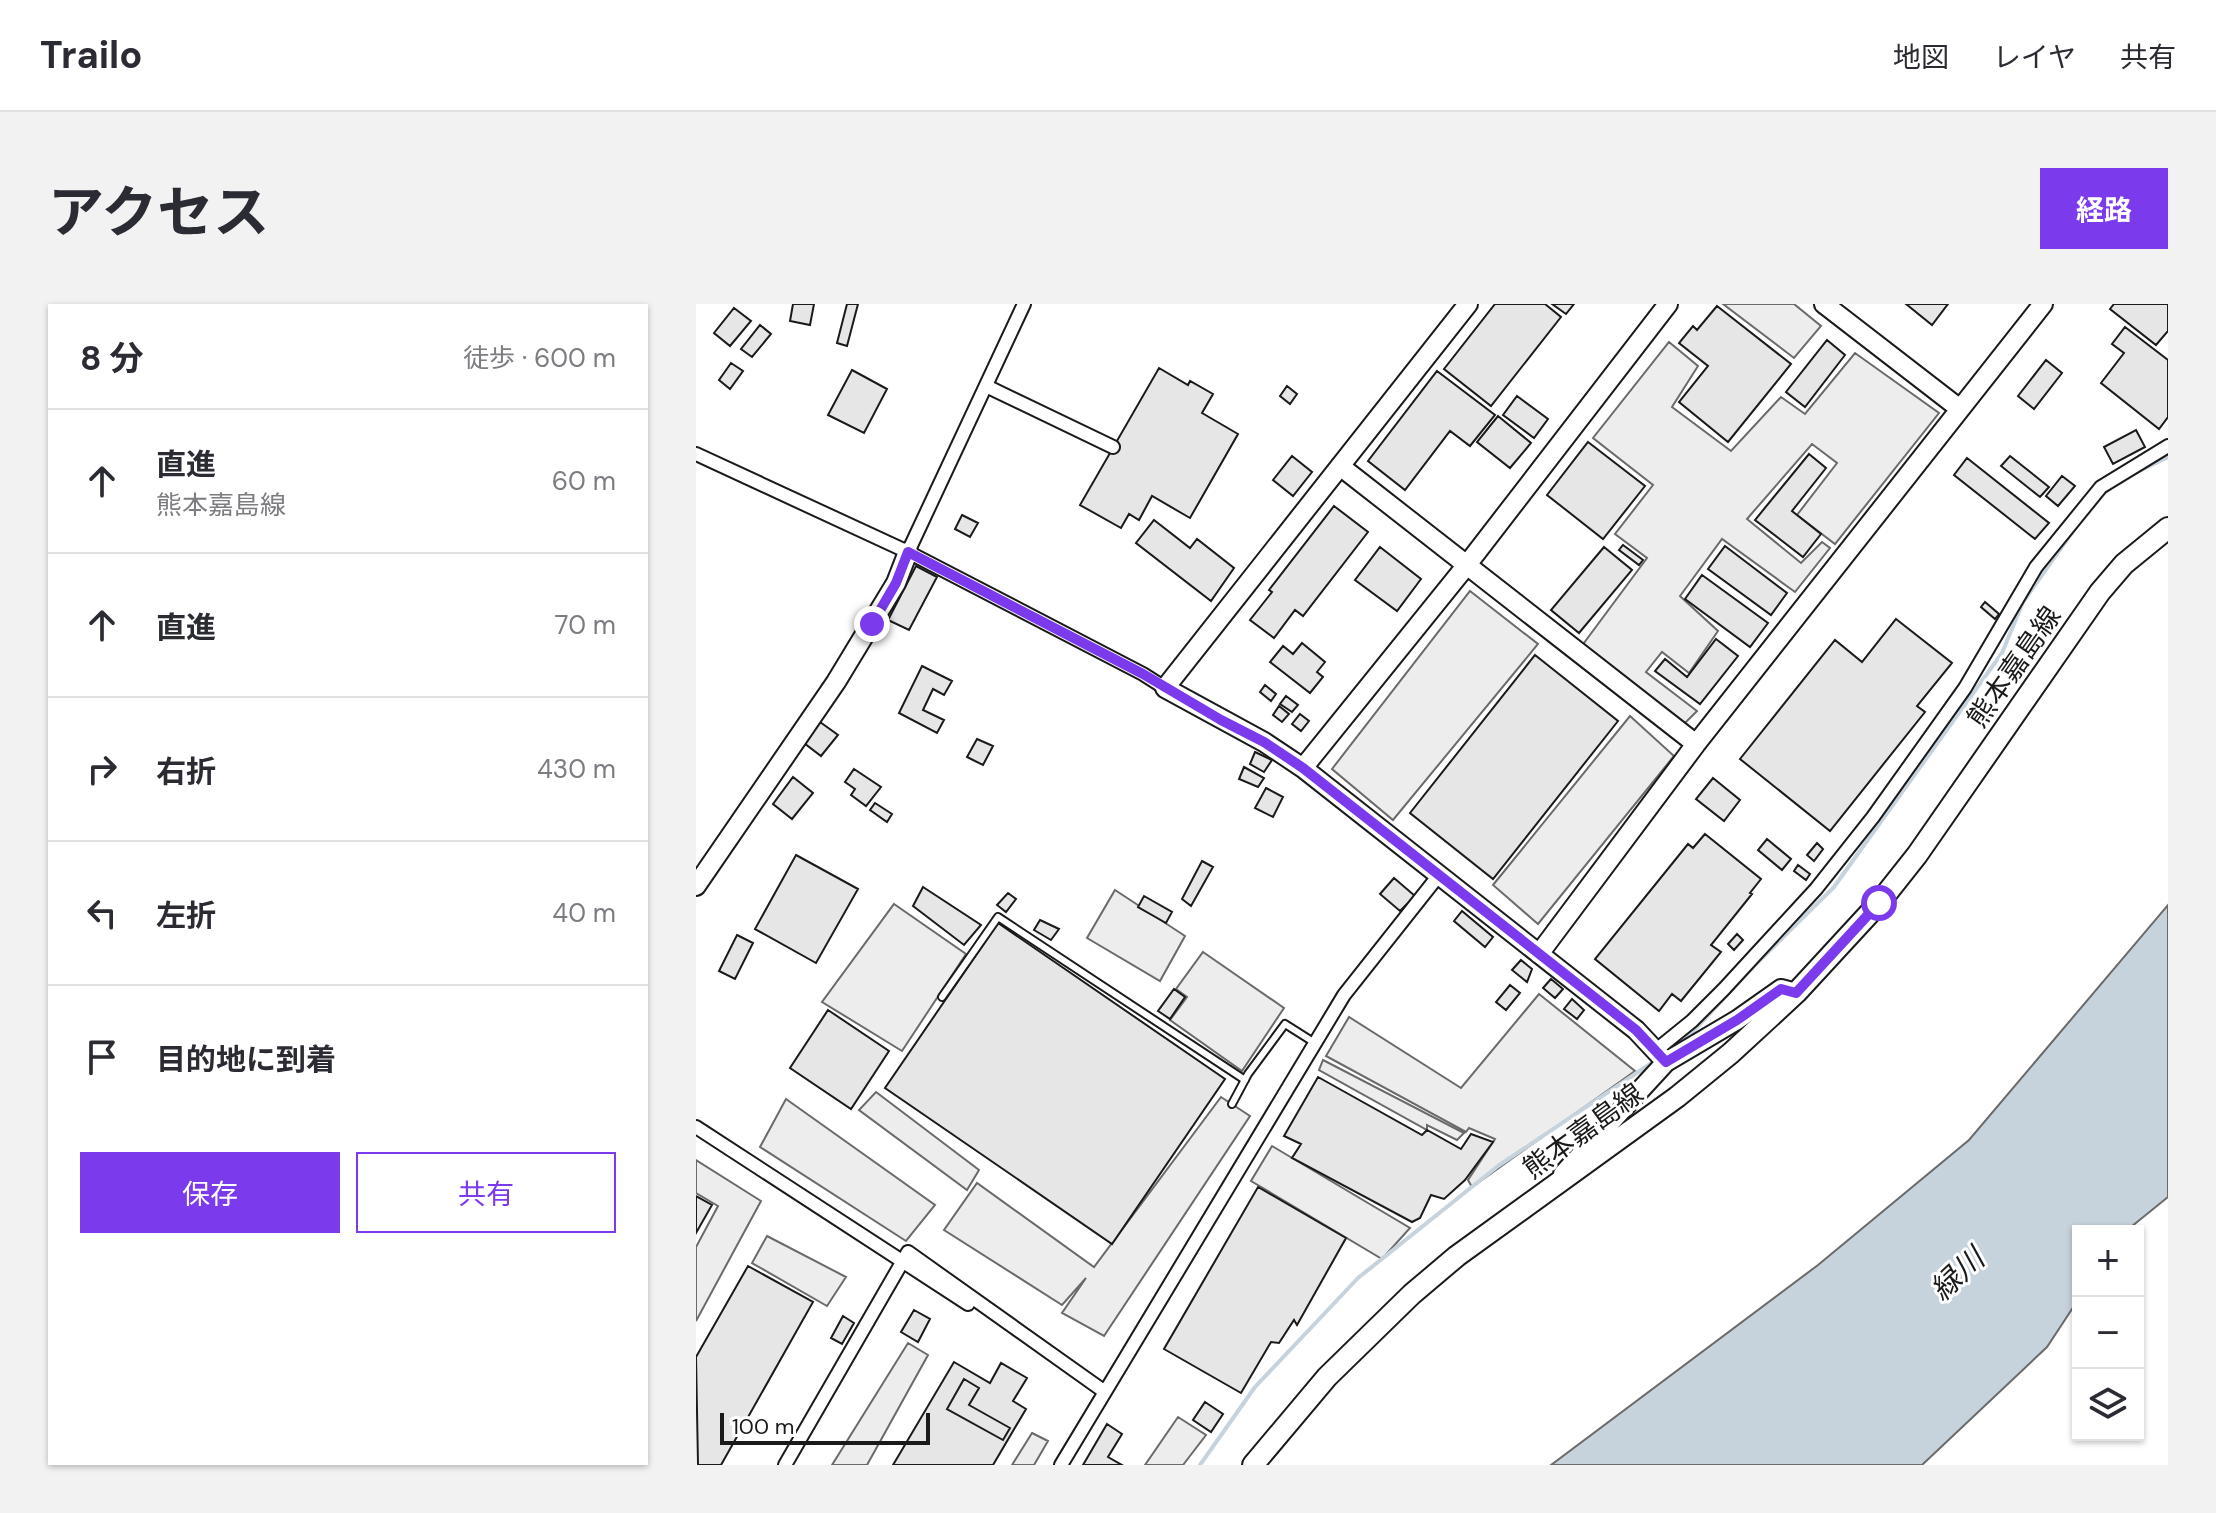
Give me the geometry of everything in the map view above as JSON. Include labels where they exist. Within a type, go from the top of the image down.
[{"type":"main road","name":"熊本嘉島線","points":[[1253,1465],[1327,1377],[1412,1294],[1457,1256],[1677,1097],[1731,1053],[1796,993],[1879,903],[1917,855],[2100,592],[2124,564],[2168,528]]},
{"type":"street","points":[[696,886],[836,682],[896,583],[1024,304]]},
{"type":"street","points":[[1165,688],[1468,304]]},
{"type":"street","points":[[1303,768],[1466,566],[1668,304]]},
{"type":"street","points":[[1824,304],[1960,409]]},
{"type":"street","points":[[1539,954],[1696,744],[2043,304]]},
{"type":"street","points":[[986,386],[1113,447]]},
{"type":"street","points":[[1551,1189],[1660,1056],[1816,889],[1873,817],[1965,688],[2036,567],[2101,487],[2168,446]]},
{"type":"street","points":[[696,454],[908,552],[1143,674],[1264,742],[1303,768],[1636,1030],[1660,1056]]},
{"type":"street","points":[[1340,466],[1696,744]]},
{"type":"street","points":[[1061,1465],[1344,995],[1439,875]]},
{"type":"street","points":[[1660,1056],[1737,1020],[1781,989],[1796,993]]},
{"type":"street","points":[[696,1127],[903,1262]]},
{"type":"street","points":[[785,1465],[908,1252],[1105,1392]]},
{"type":"lane","points":[[942,997],[998,917],[1245,1080]]},
{"type":"lane","points":[[1232,1104],[1245,1080],[1285,1024],[1315,1043]]},
{"type":"shaded area","points":[[1723,304],[1794,304],[1821,326],[1794,358]]},
{"type":"shaded area","points":[[1669,342],[1698,366],[1672,407],[1731,451],[1781,397],[1805,414],[1855,353],[1939,413],[1835,544],[1797,515],[1837,463],[1812,444],[1747,519],[1801,563],[1822,542],[1830,548],[1795,592],[1722,539],[1680,596],[1718,631],[1689,673],[1662,652],[1646,672],[1697,711],[1683,725],[1581,647],[1647,558],[1615,534],[1653,485],[1593,438]]},
{"type":"shaded area","points":[[1470,591],[1538,644],[1393,820],[1332,769]]},
{"type":"shaded area","points":[[1630,716],[1674,756],[1538,924],[1493,885]]},
{"type":"shaded area","points":[[1115,890],[1185,936],[1160,981],[1087,938]]},
{"type":"shaded area","points":[[894,904],[966,954],[902,1051],[822,1002]]},
{"type":"shaded area","points":[[1203,952],[1284,1008],[1242,1071],[1170,1020],[1187,997],[1176,989]]},
{"type":"shaded area","points":[[1539,994],[1635,1071],[1472,1187],[1468,1180],[1495,1139],[1469,1128],[1466,1132],[1326,1056],[1349,1017],[1461,1088]]},
{"type":"shaded area","points":[[1323,1060],[1464,1133],[1457,1140],[1427,1125],[1427,1130],[1319,1070]]},
{"type":"shaded area","points":[[876,1092],[979,1170],[967,1190],[859,1110]]},
{"type":"shaded area","points":[[1221,1097],[1250,1116],[1104,1336],[1062,1313],[1086,1278],[1062,1305],[944,1230],[977,1183],[1094,1267]]},
{"type":"shaded area","points":[[786,1099],[935,1205],[906,1241],[760,1147]]},
{"type":"shaded area","points":[[1272,1146],[1410,1228],[1382,1259],[1251,1181]]},
{"type":"shaded area","points":[[696,1160],[761,1201],[696,1321],[696,1247],[718,1206],[696,1193]]},
{"type":"shaded area","points":[[767,1236],[846,1277],[827,1306],[752,1263]]},
{"type":"shaded area","points":[[908,1343],[928,1355],[867,1465],[832,1465]]},
{"type":"shaded area","points":[[1178,1417],[1206,1435],[1183,1465],[1145,1465]]},
{"type":"shaded area","points":[[1032,1433],[1048,1441],[1034,1465],[1012,1465]]},
{"type":"water","name":"緑川","points":[[2168,905],[2168,1197],[2133,1225],[2072,1225],[2072,1309],[2047,1347],[1922,1465],[1551,1465],[1818,1265],[1969,1140]]},
{"type":"building","points":[[793,304],[814,304],[810,325],[790,321]]},
{"type":"building","points":[[847,304],[858,304],[847,346],[837,343]]},
{"type":"building","points":[[1495,304],[1545,304],[1561,317],[1491,406],[1444,369]]},
{"type":"building","points":[[1552,304],[1574,304],[1566,314]]},
{"type":"building","points":[[1906,304],[1948,304],[1932,325]]},
{"type":"building","points":[[2114,304],[2168,304],[2168,331],[2156,345],[2110,309]]},
{"type":"building","points":[[1717,306],[1791,364],[1728,442],[1679,402],[1708,366],[1679,343],[1693,326],[1697,330]]},
{"type":"building","points":[[734,308],[751,321],[730,346],[714,333]]},
{"type":"building","points":[[760,325],[771,334],[752,357],[741,349]]},
{"type":"building","points":[[2125,327],[2168,360],[2168,417],[2159,429],[2101,383],[2124,353],[2112,344]]},
{"type":"building","points":[[1827,340],[1845,355],[1805,407],[1786,392]]},
{"type":"building","points":[[2046,360],[2062,373],[2034,409],[2018,396]]},
{"type":"building","points":[[731,363],[743,371],[730,389],[719,380]]},
{"type":"building","points":[[1159,368],[1188,385],[1190,381],[1213,394],[1202,413],[1238,434],[1190,518],[1152,496],[1139,520],[1129,514],[1121,528],[1080,505]]},
{"type":"building","points":[[852,370],[887,389],[864,433],[828,415]]},
{"type":"building","points":[[1437,371],[1495,415],[1470,446],[1450,431],[1405,490],[1368,461]]},
{"type":"building","points":[[1287,386],[1297,394],[1290,404],[1280,396]]},
{"type":"building","points":[[1517,396],[1548,419],[1534,438],[1503,415]]},
{"type":"building","points":[[1498,416],[1531,443],[1510,468],[1477,442]]},
{"type":"building","points":[[2136,430],[2145,447],[2113,464],[2104,447]]},
{"type":"building","points":[[1588,442],[1645,486],[1603,539],[1547,495]]},
{"type":"building","points":[[1809,454],[1826,468],[1792,511],[1821,534],[1803,557],[1755,520]]},
{"type":"building","points":[[1292,456],[1312,472],[1293,496],[1273,480]]},
{"type":"building","points":[[2010,456],[2049,487],[2040,497],[2001,466]]},
{"type":"building","points":[[1967,458],[2049,523],[2035,539],[1954,475]]},
{"type":"building","points":[[2062,476],[2075,486],[2058,506],[2046,496]]},
{"type":"building","points":[[1334,506],[1368,532],[1303,616],[1295,610],[1274,638],[1250,620],[1272,592],[1269,590]]},
{"type":"building","points":[[962,515],[978,523],[970,537],[955,529]]},
{"type":"building","points":[[1154,520],[1190,548],[1197,539],[1234,568],[1211,601],[1136,543]]},
{"type":"building","points":[[1623,545],[1643,560],[1639,565],[1619,550]]},
{"type":"building","points":[[1725,546],[1787,593],[1771,615],[1708,569]]},
{"type":"building","points":[[1380,547],[1421,579],[1397,611],[1355,580]]},
{"type":"building","points":[[1604,547],[1632,570],[1579,633],[1551,610]]},
{"type":"building","points":[[916,566],[937,577],[909,630],[888,620]]},
{"type":"building","points":[[1702,575],[1768,623],[1750,647],[1685,599]]},
{"type":"building","points":[[1985,602],[1999,614],[1995,619],[1981,607]]},
{"type":"building","points":[[1896,619],[1952,663],[1917,706],[1925,712],[1830,831],[1740,759],[1835,640],[1862,662]]},
{"type":"building","points":[[1716,639],[1738,656],[1700,704],[1655,671],[1665,659],[1687,677]]},
{"type":"building","points":[[1302,643],[1325,662],[1317,672],[1323,677],[1310,693],[1270,662],[1283,646],[1293,654]]},
{"type":"building","points":[[1535,655],[1618,721],[1493,879],[1410,813]]},
{"type":"building","points":[[1535,655],[1618,721],[1493,879],[1410,813]]},
{"type":"building","points":[[922,666],[952,681],[944,695],[933,689],[923,710],[944,720],[937,733],[899,713]]},
{"type":"building","points":[[1265,685],[1276,694],[1271,701],[1260,692]]},
{"type":"building","points":[[1286,696],[1298,705],[1292,712],[1280,704]]},
{"type":"building","points":[[1279,706],[1289,714],[1282,722],[1273,715]]},
{"type":"building","points":[[1300,714],[1309,721],[1301,731],[1292,724]]},
{"type":"building","points":[[820,722],[838,735],[821,756],[804,743]]},
{"type":"building","points":[[977,739],[993,746],[983,765],[967,757]]},
{"type":"building","points":[[1255,752],[1272,760],[1264,772],[1250,764]]},
{"type":"building","points":[[1244,767],[1264,778],[1258,787],[1239,779]]},
{"type":"building","points":[[854,769],[881,787],[866,806],[851,795],[855,789],[845,782]]},
{"type":"building","points":[[793,777],[813,793],[792,819],[773,804]]},
{"type":"building","points":[[1713,778],[1740,800],[1724,821],[1696,799]]},
{"type":"building","points":[[1266,788],[1283,797],[1273,817],[1255,808]]},
{"type":"building","points":[[875,803],[892,814],[887,822],[870,810]]},
{"type":"building","points":[[1705,834],[1761,879],[1711,945],[1721,952],[1681,1001],[1672,994],[1659,1011],[1595,959],[1688,844],[1693,848]]},
{"type":"building","points":[[1767,839],[1791,859],[1782,870],[1758,850]]},
{"type":"building","points":[[1817,843],[1823,849],[1814,861],[1807,855]]},
{"type":"building","points":[[796,855],[858,889],[816,963],[755,929]]},
{"type":"building","points":[[1202,861],[1213,867],[1191,906],[1182,899]]},
{"type":"building","points":[[1798,865],[1810,874],[1806,880],[1794,871]]},
{"type":"building","points":[[1394,878],[1415,896],[1400,911],[1380,894]]},
{"type":"building","points":[[923,887],[981,925],[964,945],[913,906]]},
{"type":"building","points":[[1008,893],[1016,899],[1006,912],[997,905]]},
{"type":"building","points":[[1144,896],[1172,912],[1166,923],[1138,907]]},
{"type":"building","points":[[1462,911],[1493,937],[1485,947],[1454,921]]},
{"type":"building","points":[[1040,920],[1059,929],[1051,940],[1034,930]]},
{"type":"building","points":[[998,923],[1225,1079],[1112,1244],[885,1088]]},
{"type":"building","points":[[1737,934],[1743,940],[1734,950],[1728,944]]},
{"type":"building","points":[[737,935],[753,943],[735,979],[719,971]]},
{"type":"building","points":[[1521,960],[1532,969],[1527,982],[1512,970]]},
{"type":"building","points":[[1551,979],[1563,989],[1555,998],[1543,988]]},
{"type":"building","points":[[1510,985],[1520,993],[1506,1010],[1496,1002]]},
{"type":"building","points":[[1174,989],[1185,997],[1170,1019],[1158,1011]]},
{"type":"building","points":[[1572,999],[1584,1010],[1577,1019],[1564,1009]]},
{"type":"building","points":[[828,1010],[889,1051],[851,1109],[790,1068]]},
{"type":"building","points":[[1318,1077],[1422,1135],[1427,1130],[1461,1149],[1471,1134],[1493,1142],[1465,1180],[1444,1199],[1431,1195],[1420,1218],[1412,1222],[1292,1158],[1301,1144],[1284,1136]]},
{"type":"building","points":[[1258,1187],[1346,1238],[1297,1325],[1294,1320],[1279,1343],[1271,1342],[1241,1393],[1164,1349]]},
{"type":"building","points":[[696,1196],[712,1205],[696,1233]]},
{"type":"building","points":[[748,1266],[813,1302],[721,1465],[698,1465],[696,1357]]},
{"type":"building","points":[[914,1310],[930,1319],[918,1342],[901,1332]]},
{"type":"building","points":[[843,1316],[854,1323],[842,1344],[831,1338]]},
{"type":"building","points":[[954,1362],[990,1383],[1001,1363],[1027,1378],[1013,1401],[1026,1409],[993,1465],[893,1465]]},
{"type":"building","points":[[964,1379],[979,1388],[969,1405],[1010,1428],[1003,1440],[947,1409]]},
{"type":"building","points":[[1205,1402],[1223,1414],[1211,1432],[1193,1420]]},
{"type":"building","points":[[1107,1424],[1122,1434],[1108,1457],[1122,1465],[1083,1465]]},
{"type":"waterway","points":[[2131,475],[2168,457]]},
{"type":"waterway","points":[[2098,498],[2113,486]]},
{"type":"waterway","points":[[1676,1046],[1834,887],[2002,653],[2023,602],[2078,524]]},
{"type":"waterway","points":[[1200,1465],[1255,1387],[1358,1278],[1498,1166],[1656,1060]]},
{"type":"route","points":[[872,624],[896,583],[908,552],[1143,674],[1264,742],[1303,768],[1636,1030],[1666,1062],[1737,1020],[1781,989],[1796,993],[1879,903]]}]
